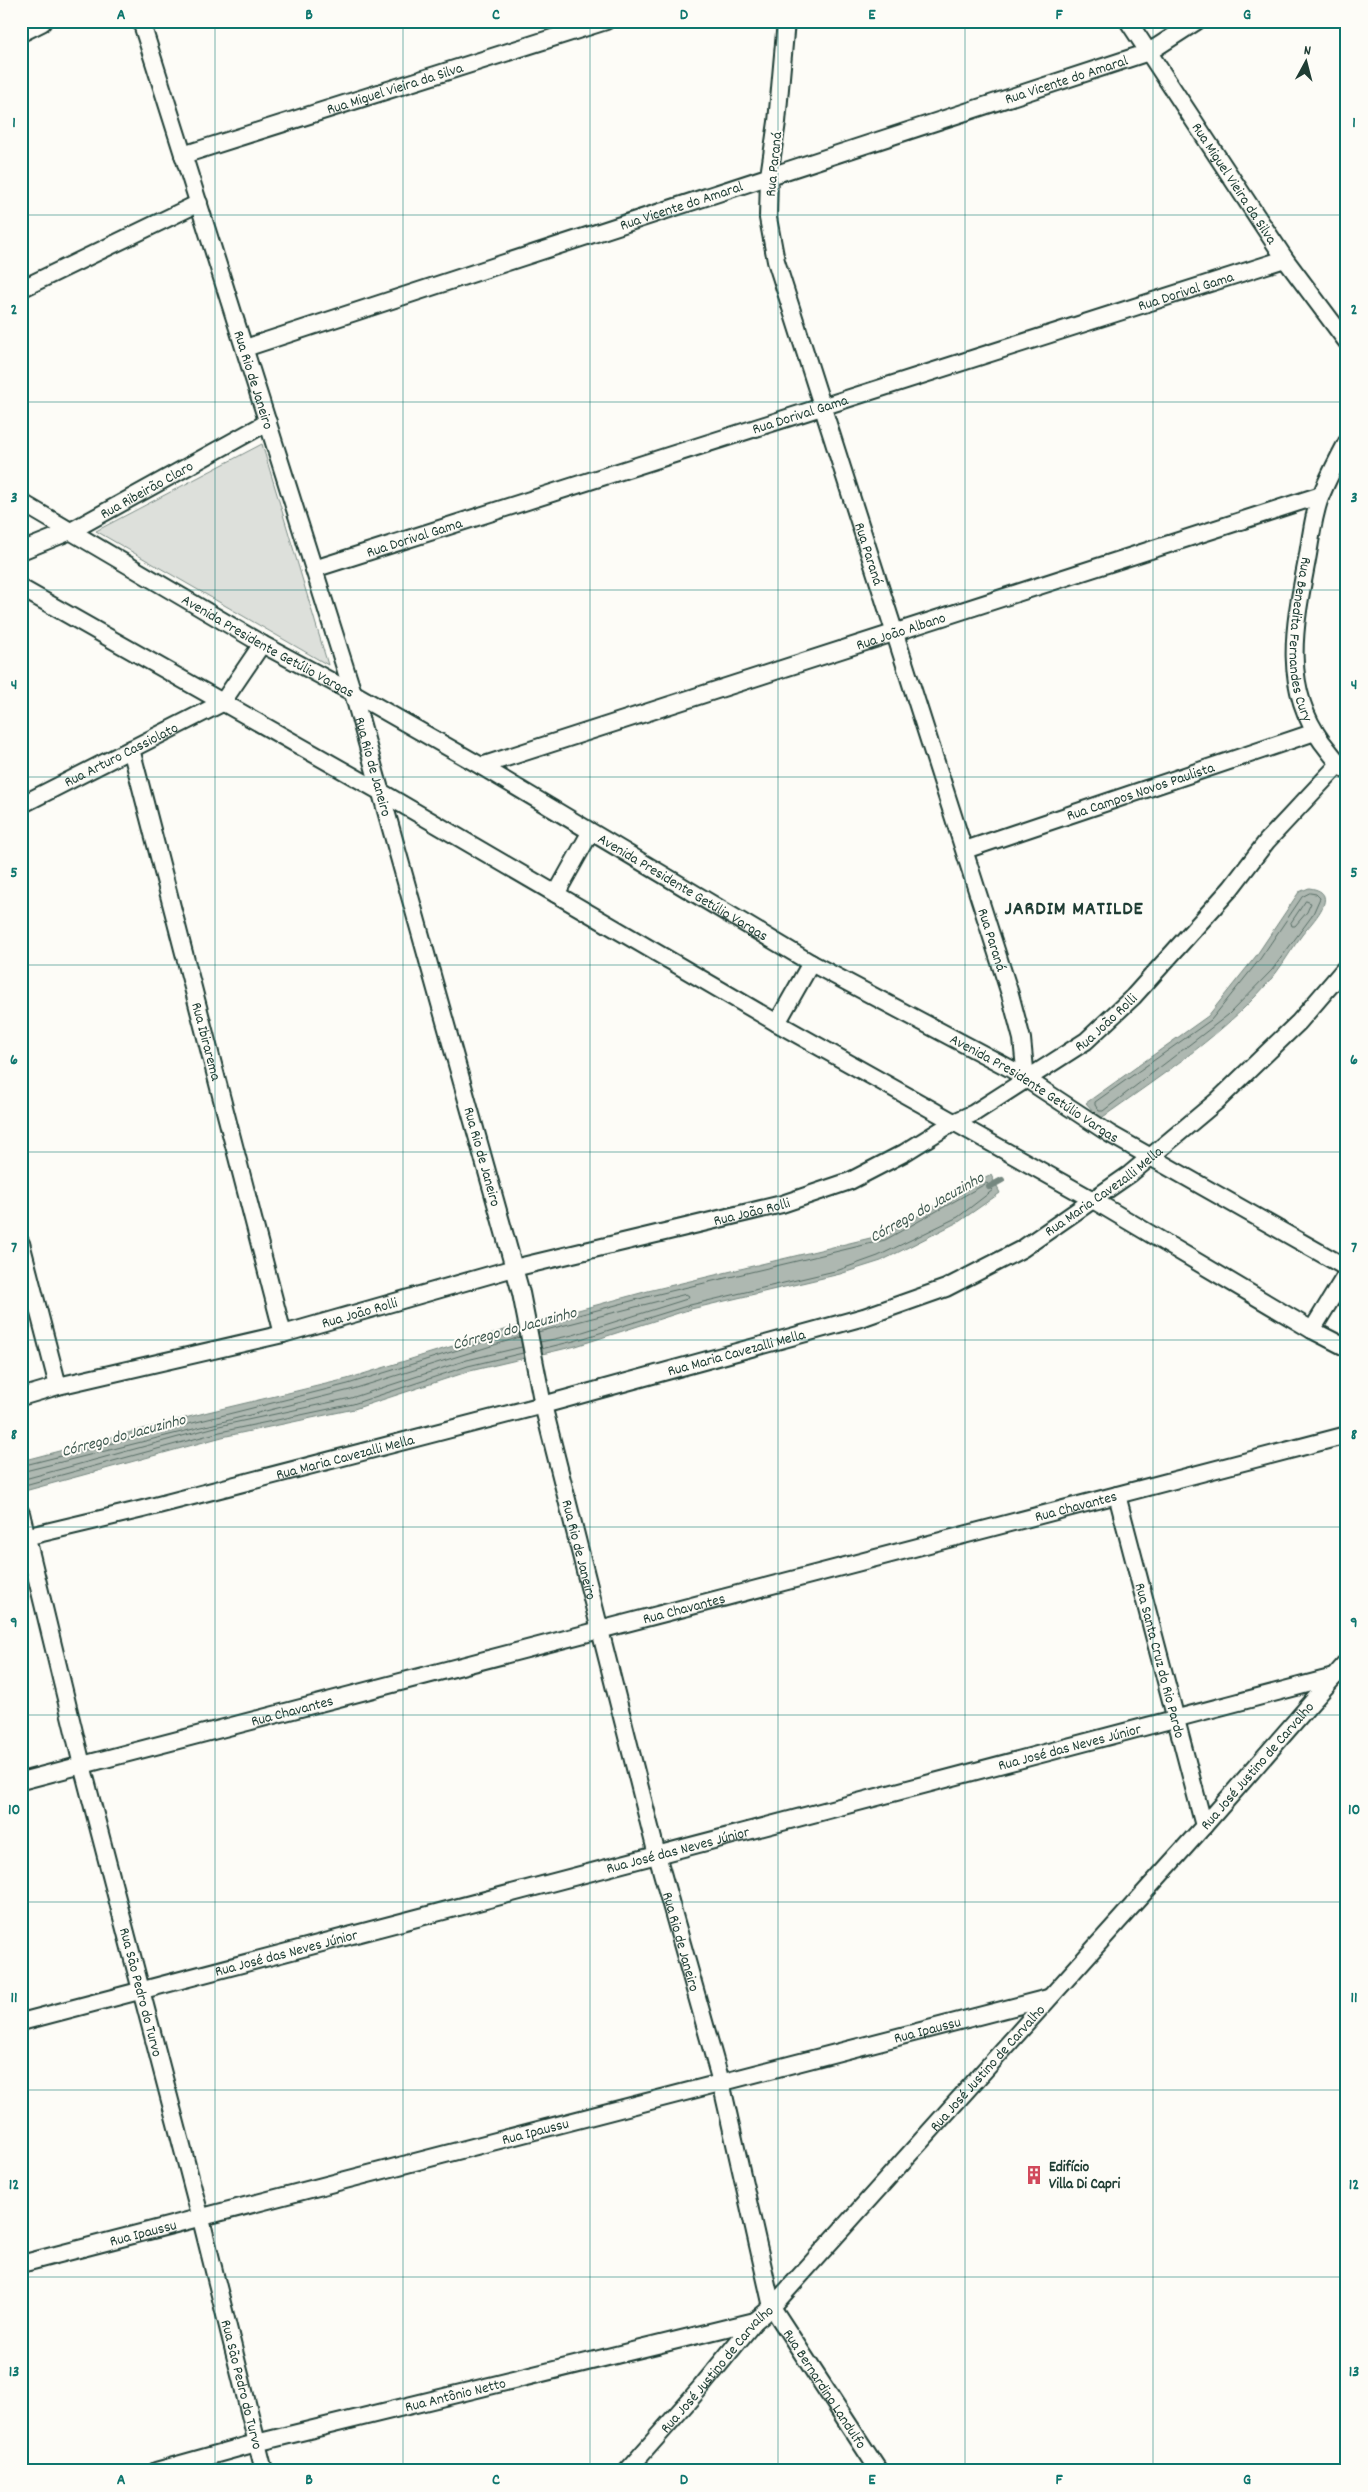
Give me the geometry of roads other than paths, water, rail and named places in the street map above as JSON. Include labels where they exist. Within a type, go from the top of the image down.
[{"type":"street","points":[[21,31],[41,21]]},
{"type":"street","name":"Rua Rio de Janeiro","points":[[141,21],[353,693],[521,1293],[543,1405],[657,1855],[721,2082],[772,2306]]},
{"type":"street","name":"Rua Miguel Vieira da Silva","points":[[184,154],[606,21]]},
{"type":"street","name":"Rua Paraná","points":[[786,21],[777,122],[769,176],[768,218],[776,261],[896,632],[1015,1012],[1022,1039],[1026,1079]]},
{"type":"street","name":"Rua Miguel Vieira da Silva","points":[[1128,21],[1285,259],[1347,342]]},
{"type":"street","name":"Rua Vicente do Amaral","points":[[244,348],[1149,52],[1197,21]]},
{"type":"street","points":[[21,289],[199,203]]},
{"type":"street","name":"Rua Dorival Gama","points":[[314,569],[1285,259]]},
{"type":"street","name":"Rua Ribeirão Claro","points":[[21,551],[71,531],[268,422]]},
{"type":"street","name":"Rua Benedita Fernandes Cury","points":[[1343,768],[1315,732],[1302,704],[1295,679],[1293,658],[1295,627],[1321,495],[1347,442]]},
{"type":"street","name":"Rua João Albano","points":[[481,766],[1321,495]]},
{"type":"street","name":"Avenida Presidente Getúlio Vargas","points":[[21,502],[262,644],[481,766],[590,833],[811,963],[1026,1079],[1150,1158],[1347,1268]]},
{"type":"street","points":[[21,588],[222,704],[381,792],[777,1023],[1093,1200],[1312,1330],[1347,1348]]},
{"type":"street","points":[[222,704],[262,644]]},
{"type":"street","name":"Rua Arturo Cassiolato","points":[[21,805],[222,704]]},
{"type":"street","name":"Rua Campos Novos Paulista","points":[[965,850],[1315,732]]},
{"type":"street","name":"Rua Ibirarema","points":[[131,749],[283,1334]]},
{"type":"street","name":"Rua João Rolli","points":[[21,1397],[58,1386],[283,1334],[514,1268],[782,1204],[850,1181],[904,1153],[954,1122],[974,1113],[1086,1041],[1133,997],[1231,888],[1267,841],[1343,768]]},
{"type":"street","points":[[556,894],[590,833]]},
{"type":"street","points":[[777,1023],[811,963]]},
{"type":"street","name":"Rua Maria Cavezalli Mella","points":[[24,1537],[144,1510],[543,1405],[864,1317],[946,1288],[1022,1249],[1150,1158],[1217,1101],[1299,1022],[1347,966]]},
{"type":"street","points":[[21,1243],[58,1386]]},
{"type":"street","points":[[1312,1330],[1347,1273]]},
{"type":"street","name":"Rua Chavantes","points":[[21,1781],[1347,1435]]},
{"type":"street","name":"Rua Santa Cruz do Rio Pardo","points":[[1117,1495],[1204,1826]]},
{"type":"street","name":"Rua São Pedro do Turvo","points":[[21,1513],[24,1537],[201,2219],[264,2471]]},
{"type":"street","name":"Rua José Justino de Carvalho","points":[[627,2471],[701,2387],[755,2321],[772,2306],[1204,1826],[1347,1662]]},
{"type":"street","name":"Rua José das Neves Júnior","points":[[21,2022],[1334,1677]]},
{"type":"street","name":"Rua Ipaussu","points":[[21,2264],[201,2219],[1048,1998]]},
{"type":"street","name":"Rua Bernardino Landulfo","points":[[772,2306],[879,2471]]},
{"type":"street","name":"Rua Antônio Netto","points":[[156,2471],[256,2443],[755,2321]]},
{"type":"water","points":[[1309,888],[1319,891],[1324,895],[1322,908],[1276,973],[1258,994],[1238,1014],[1193,1052],[1100,1119],[1086,1103],[1208,1016],[1256,956],[1299,892]]},
{"type":"water","points":[[991,1175],[1000,1193],[960,1221],[881,1261],[840,1274],[691,1309],[576,1346],[470,1371],[354,1409],[222,1437],[21,1492],[21,1461],[208,1412],[347,1379],[501,1331],[648,1291],[883,1235]]},
{"type":"waterway","name":"Córrego do Jacuzinho","points":[[989,1187],[1002,1180]]},
{"type":"place","name":"Edifício Villa Di Capri","points":[[1034,2175]]},
{"type":"district","name":"JARDIM MATILDE","points":[[1074,907]]}]
